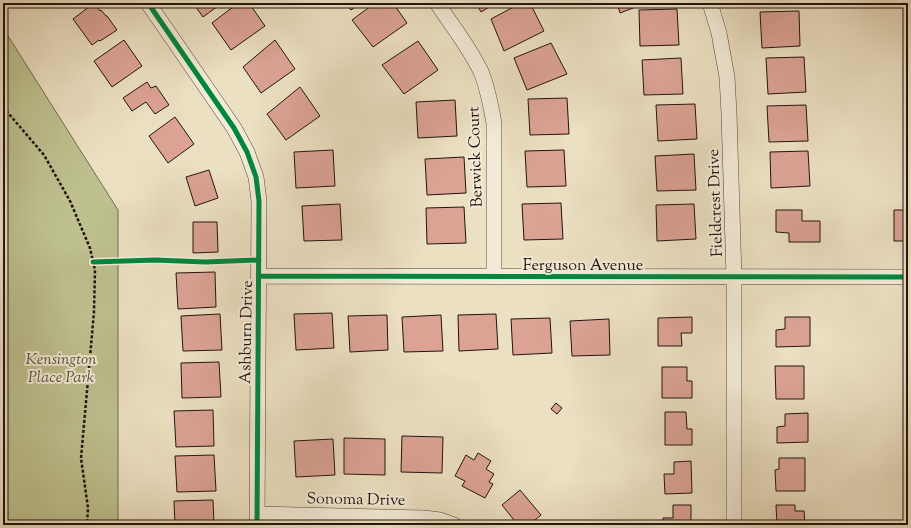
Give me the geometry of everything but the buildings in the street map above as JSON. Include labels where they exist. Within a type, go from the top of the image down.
[{"type":"street","name":"Ashburn Drive","points":[[148,3],[234,128],[247,152],[256,177],[259,201],[257,520]]},
{"type":"street","name":"Berwick Court","points":[[437,3],[471,53],[482,74],[490,99],[494,123],[494,277]]},
{"type":"street","name":"Fieldcrest Drive","points":[[710,3],[719,33],[727,77],[729,113],[734,277],[734,525]]},
{"type":"street","name":"Ferguson Avenue","points":[[259,276],[908,277]]},
{"type":"street","name":"Sonoma Drive","points":[[257,520],[424,518],[440,520],[454,525]]},
{"type":"path","points":[[3,106],[44,155],[70,201],[90,248],[95,270],[94,312],[81,458],[88,508],[87,525]]},
{"type":"path","points":[[93,262],[101,262]]},
{"type":"green space","name":"Kensington Place Park","points":[[3,28],[118,210],[118,525],[3,525]]},
{"type":"cycle path","points":[[148,3],[234,128],[247,152],[256,177],[259,201],[257,525]]},
{"type":"cycle path","points":[[93,262],[155,260],[205,262],[259,260]]},
{"type":"cycle path","points":[[259,276],[908,277]]}]
